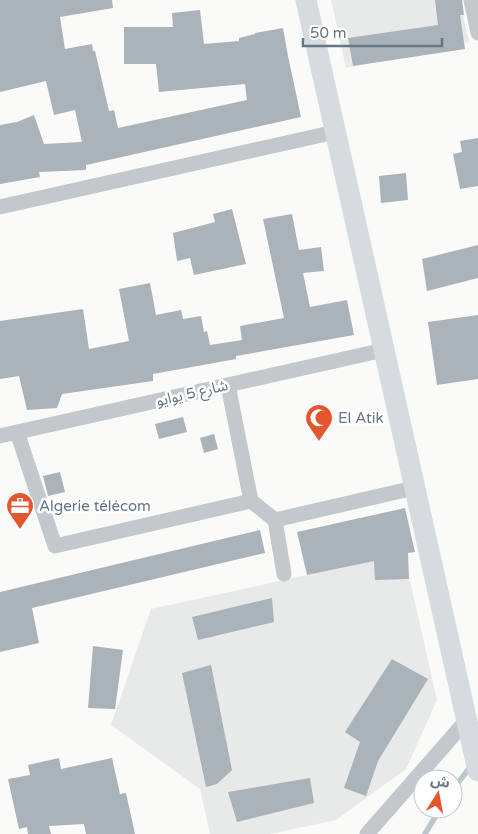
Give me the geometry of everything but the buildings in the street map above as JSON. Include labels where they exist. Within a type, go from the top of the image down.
[{"type":"main road","points":[[306,0],[478,771]]},
{"type":"street","points":[[471,0],[478,33]]},
{"type":"street","points":[[0,207],[335,132]]},
{"type":"street","name":"شارع 5 يوايو","points":[[0,436],[384,350]]},
{"type":"street","points":[[228,385],[251,500],[274,520],[284,574]]},
{"type":"street","points":[[17,432],[55,546],[251,500]]},
{"type":"street","points":[[274,520],[414,488]]},
{"type":"street","points":[[367,834],[466,721]]},
{"type":"shaded area","points":[[331,0],[460,0],[469,42],[346,68]]},
{"type":"shaded area","points":[[404,554],[437,700],[406,769],[336,820],[270,834],[210,834],[200,789],[111,725],[151,609]]},
{"type":"waterway","points":[[463,776],[472,765]]},
{"type":"waterway","points":[[425,834],[434,819]]},
{"type":"place","name":"El Atik","points":[[319,442]]},
{"type":"place","name":"Algerie télécom","points":[[20,530]]}]
